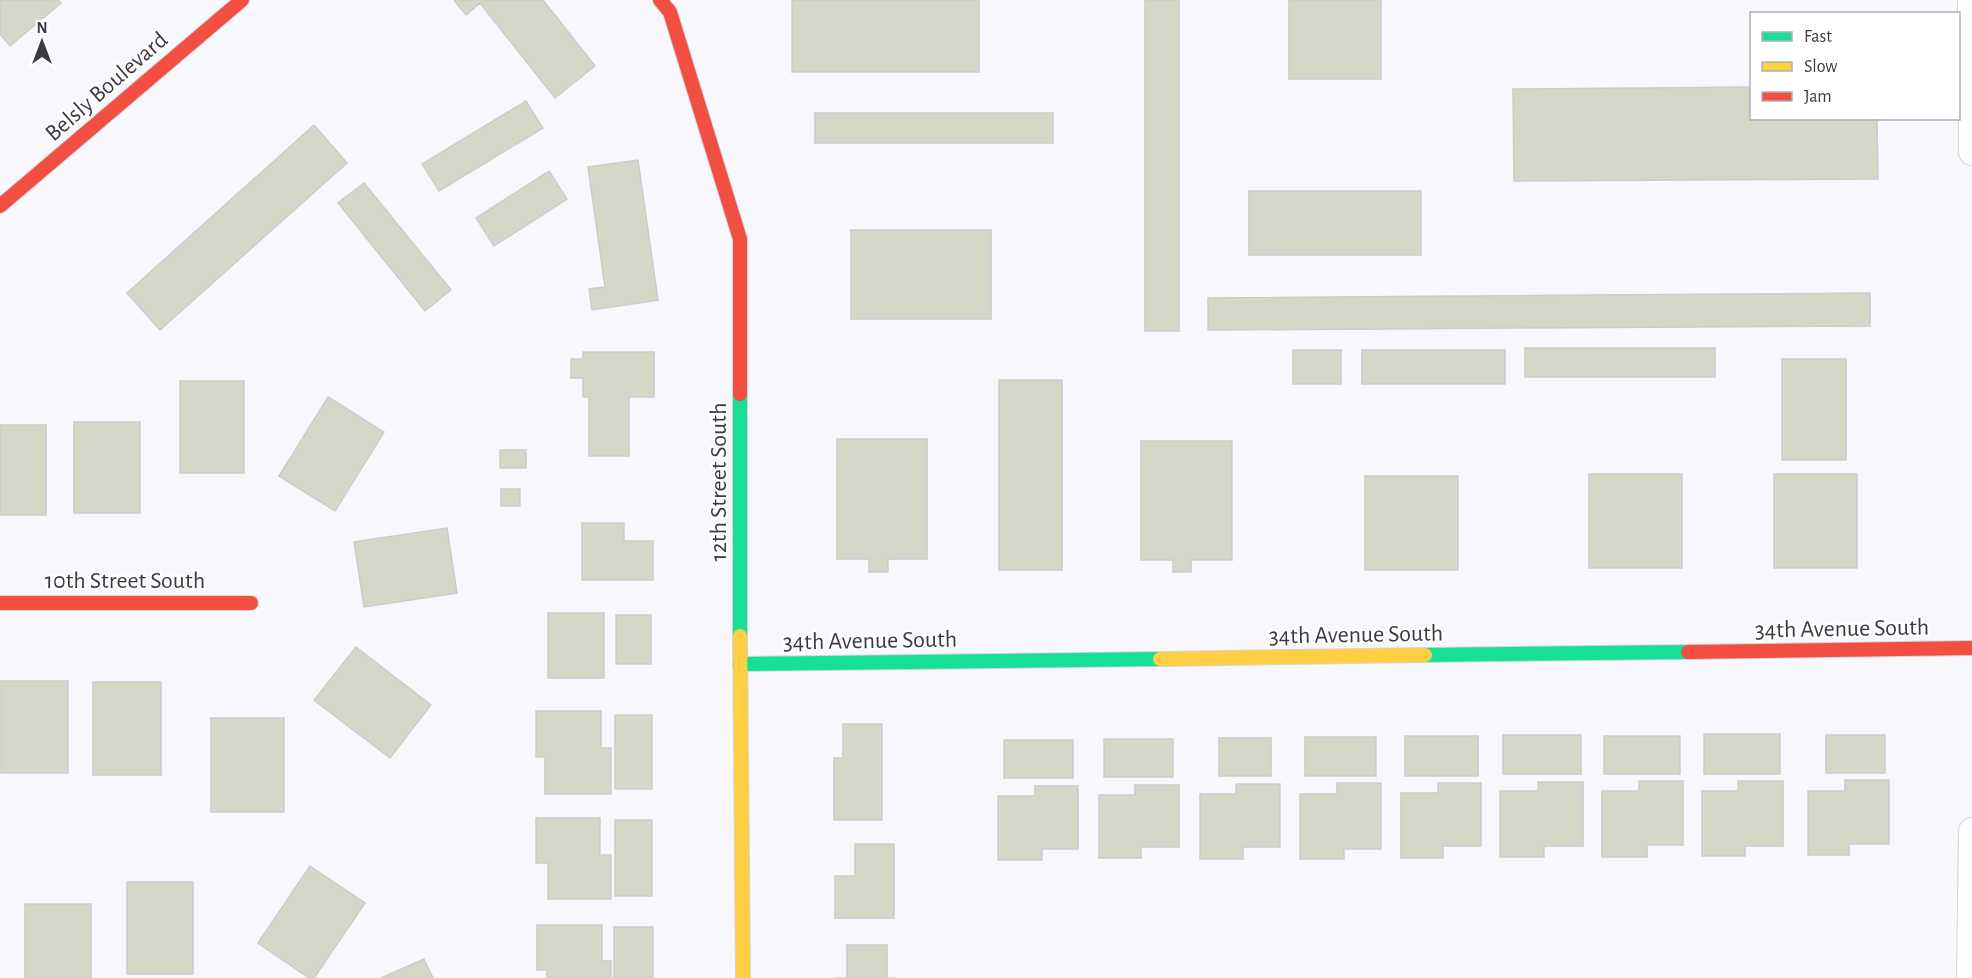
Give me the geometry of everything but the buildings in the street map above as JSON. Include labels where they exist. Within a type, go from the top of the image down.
[{"type":"street","name":"Belsly Boulevard","points":[[0,206],[242,0]]},
{"type":"street","name":"12th Street South","points":[[660,0],[670,12],[740,239],[743,978]]},
{"type":"street","points":[[1971,0],[1972,152]]},
{"type":"street","name":"10th Street South","points":[[0,603],[251,603]]},
{"type":"street","name":"34th Avenue South","points":[[740,664],[1972,648]]},
{"type":"street","points":[[1970,978],[1972,831]]},
{"type":"traffic: fast","points":[[740,394],[740,636]]},
{"type":"traffic: fast","points":[[1425,655],[1688,652]]},
{"type":"traffic: fast","points":[[740,664],[1160,659]]},
{"type":"traffic: slow","points":[[740,636],[743,978]]},
{"type":"traffic: slow","points":[[1160,659],[1425,655]]},
{"type":"traffic: jam","points":[[0,206],[242,0]]},
{"type":"traffic: jam","points":[[660,0],[670,12],[740,239],[740,394]]},
{"type":"traffic: jam","points":[[0,603],[251,603]]},
{"type":"traffic: jam","points":[[1688,652],[1972,648]]}]
